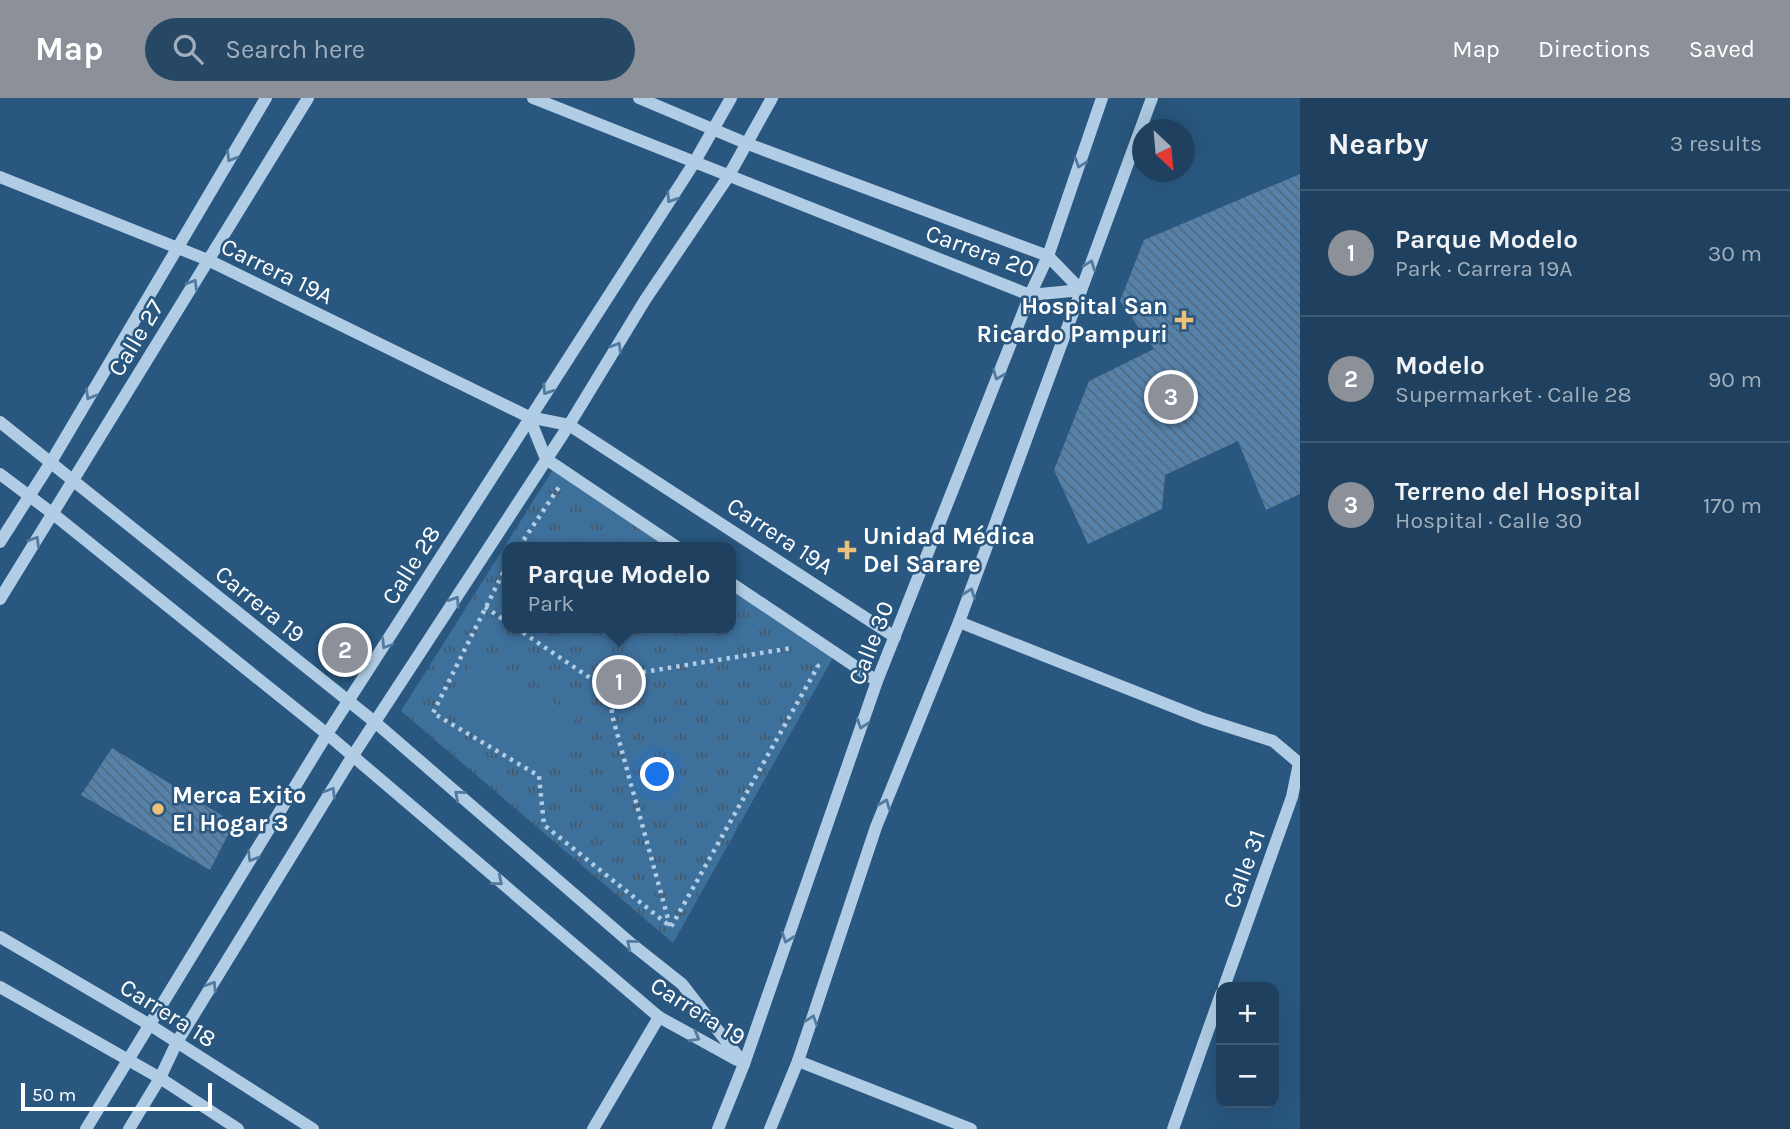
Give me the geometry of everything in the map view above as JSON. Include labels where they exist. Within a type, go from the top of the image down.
[{"type":"street","name":"Calle 27","points":[[0,542],[51,462],[266,98]]},
{"type":"street","name":"Calle 27","points":[[0,599],[308,98]]},
{"type":"street","name":"Carrera 20","points":[[533,98],[1030,295],[1081,290]]},
{"type":"street","name":"Carrera 20","points":[[639,98],[748,144],[1048,256],[1081,290]]},
{"type":"street","name":"Calle 28","points":[[86,1129],[327,734],[694,163],[731,98]]},
{"type":"street","points":[[129,1129],[160,1078],[177,1042],[352,757],[569,425],[645,300],[728,177],[772,98]]},
{"type":"street","name":"Calle 30","points":[[718,1129],[744,1064],[877,681],[1030,295],[1048,256],[1102,98]]},
{"type":"street","points":[[770,1129],[798,1061],[876,827],[959,622],[1152,98]]},
{"type":"street","name":"Carrera 19A","points":[[0,177],[208,260],[529,417],[569,425],[895,637]]},
{"type":"street","points":[[529,417],[546,459],[670,542]]},
{"type":"street","name":"Carrera 19","points":[[0,422],[376,723],[634,946],[682,984],[744,1064]]},
{"type":"street","name":"Carrera 19","points":[[0,474],[327,734],[659,1017],[744,1064]]},
{"type":"street","points":[[736,586],[877,681]]},
{"type":"street","points":[[959,622],[1205,719],[1273,741],[1299,763]]},
{"type":"street","name":"Calle 31","points":[[1226,982],[1292,797],[1299,763]]},
{"type":"street","name":"Carrera 18","points":[[0,937],[150,1025],[313,1129]]},
{"type":"street","points":[[0,987],[160,1078],[239,1129]]},
{"type":"street","points":[[1173,1129],[1216,1008]]},
{"type":"street","points":[[593,1129],[659,1017]]},
{"type":"street","points":[[798,1061],[971,1129]]},
{"type":"path","points":[[522,542],[559,487],[569,494]]},
{"type":"path","points":[[502,575],[433,713],[539,776],[544,825],[671,926]]},
{"type":"path","points":[[485,607],[502,619]]},
{"type":"path","points":[[523,633],[611,692]]},
{"type":"path","points":[[611,692],[631,674],[802,646]]},
{"type":"path","points":[[671,926],[818,666]]},
{"type":"path","points":[[611,692],[612,715],[671,926]]},
{"type":"green space","points":[[559,460],[677,542],[507,542]]},
{"type":"green space","points":[[502,551],[502,633],[736,633],[736,584],[835,654],[673,943],[401,711]]},
{"type":"green space","points":[[476,654],[577,717],[542,771],[442,709]]},
{"type":"building","name":"Hospital San Ricardo Pampuri","points":[[1300,174],[1300,494],[1266,510],[1238,441],[1165,475],[1162,509],[1088,544],[1054,470],[1089,381],[1154,349],[1120,301],[1144,240]]},
{"type":"building","name":"Merca Exito El Hogar 3","points":[[112,748],[234,823],[210,870],[81,795]]},
{"type":"place","name":"Hospital San Ricardo Pampuri","points":[[1184,320]]},
{"type":"place","name":"Terreno del Hospital","points":[[1171,397]]},
{"type":"place","name":"Unidad Médica Del Sarare","points":[[847,550]]},
{"type":"place","name":"Modelo","points":[[345,650]]},
{"type":"place","name":"Parque Modelo","points":[[619,682]]},
{"type":"place","name":"Merca Exito El Hogar 3","points":[[158,809]]}]
